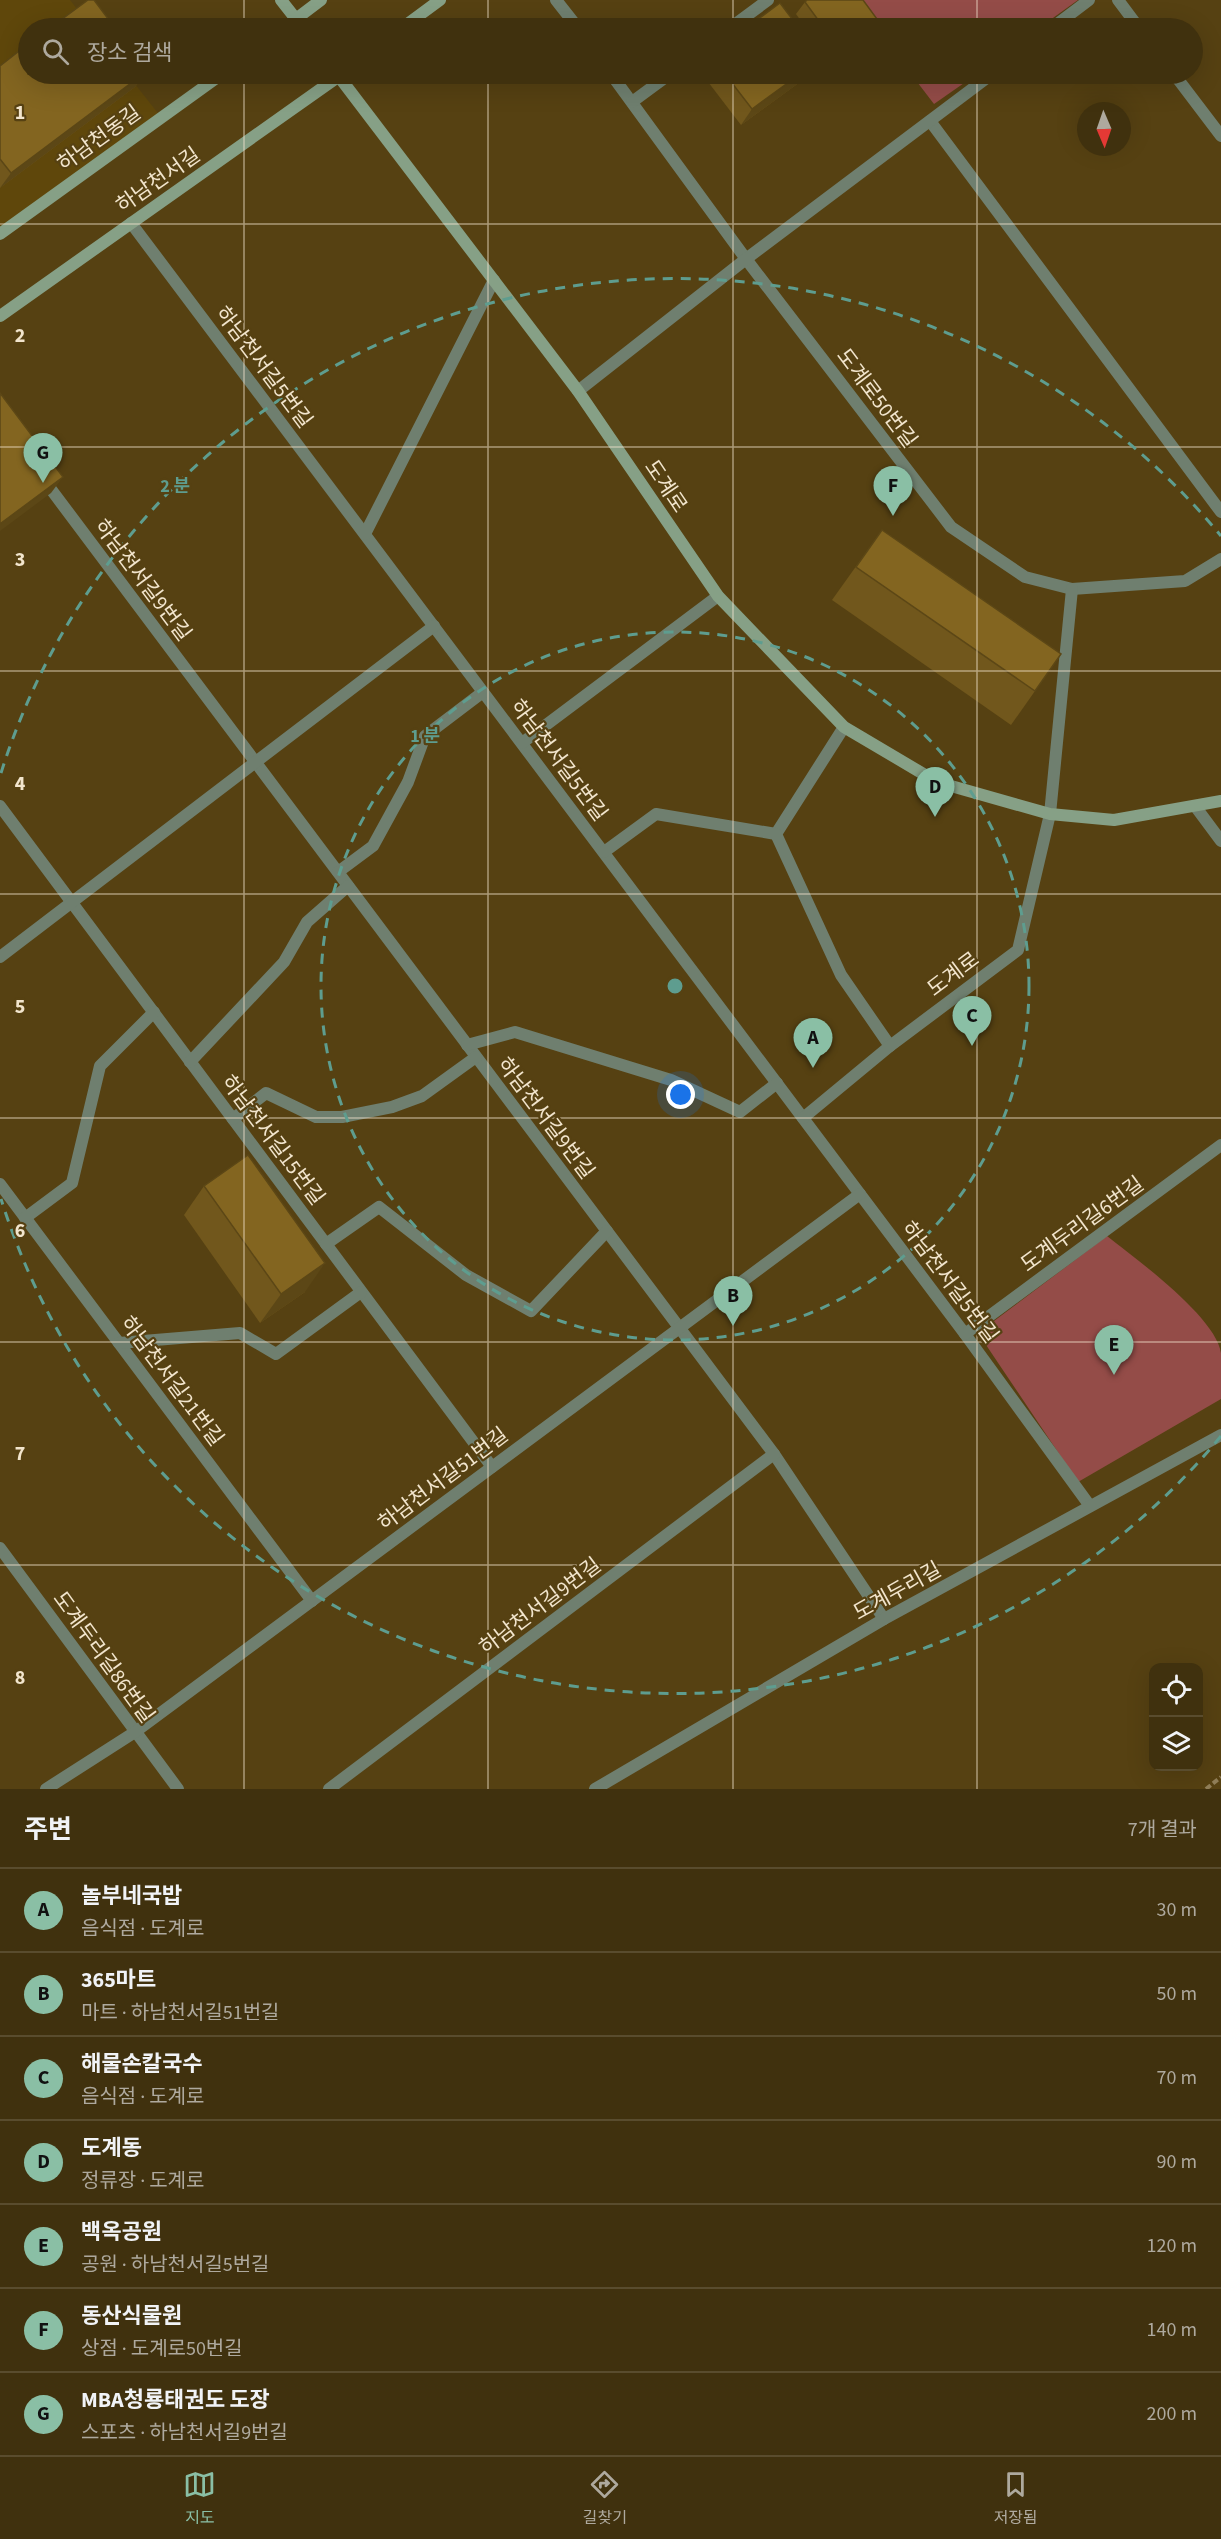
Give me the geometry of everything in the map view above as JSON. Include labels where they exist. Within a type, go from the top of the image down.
[{"type":"street","points":[[281,0],[295,18]]},
{"type":"street","points":[[305,18],[321,0]]},
{"type":"street","points":[[416,18],[440,0]]},
{"type":"street","points":[[556,0],[570,18]]},
{"type":"street","points":[[744,18],[768,0]]},
{"type":"street","points":[[1065,18],[1089,0]]},
{"type":"street","points":[[1118,0],[1132,18]]},
{"type":"street","name":"하남천동길","points":[[0,234],[208,84]]},
{"type":"street","name":"하남천서길","points":[[0,316],[326,84]]},
{"type":"street","name":"도계로","points":[[347,84],[578,392],[718,596],[844,727],[937,782],[1050,814],[1114,820],[1221,801]]},
{"type":"street","name":"도계로50번길","points":[[618,84],[746,259],[951,527],[1025,577],[1072,589],[1185,581],[1221,559]]},
{"type":"street","points":[[632,102],[656,84]]},
{"type":"street","points":[[578,392],[746,259],[979,84]]},
{"type":"street","points":[[1181,84],[1221,136]]},
{"type":"street","points":[[930,121],[1221,512]]},
{"type":"street","name":"하남천서길5번길","points":[[131,223],[965,1334],[1090,1506]]},
{"type":"street","points":[[365,534],[494,280]]},
{"type":"street","name":"하남천서길9번길","points":[[33,466],[774,1454],[885,1619]]},
{"type":"street","points":[[1050,814],[1072,589]]},
{"type":"street","points":[[522,743],[718,596]]},
{"type":"street","points":[[0,957],[434,626]]},
{"type":"street","name":"하남천서길5번길","points":[[338,872],[373,846],[408,782],[425,736],[483,692]]},
{"type":"street","points":[[844,727],[776,834],[841,975],[890,1046]]},
{"type":"street","name":"하남천서길15번길","points":[[0,806],[492,1467]]},
{"type":"street","points":[[1195,806],[1221,841]]},
{"type":"street","name":"하남천서길5번길","points":[[604,852],[656,814],[776,834]]},
{"type":"street","name":"도계로","points":[[803,1118],[890,1046],[1018,950],[1050,814]]},
{"type":"street","points":[[190,1062],[284,962],[307,922],[348,886]]},
{"type":"street","points":[[25,1218],[72,1184],[100,1066],[154,1012]]},
{"type":"street","points":[[467,1045],[515,1032],[671,1080],[740,1112],[777,1083]]},
{"type":"street","name":"하남천서길9번길","points":[[233,1119],[266,1093],[316,1117],[342,1117],[392,1107],[422,1096],[477,1058]]},
{"type":"street","name":"도계두리길6번길","points":[[965,1334],[1221,1145]]},
{"type":"street","name":"하남천서길21번길","points":[[0,1184],[312,1600]]},
{"type":"street","name":"하남천서길51번길","points":[[45,1789],[135,1732],[860,1194]]},
{"type":"street","points":[[326,1244],[380,1207],[466,1275],[531,1311],[606,1231]]},
{"type":"street","points":[[119,1343],[240,1333],[276,1353],[362,1292]]},
{"type":"street","name":"도계두리길","points":[[596,1789],[885,1619],[1221,1435]]},
{"type":"street","name":"하남천서길9번길","points":[[329,1789],[774,1454]]},
{"type":"street","name":"도계두리길86번길","points":[[0,1548],[178,1789]]},
{"type":"path","points":[[1206,1789],[1221,1777]]},
{"type":"shaded area","points":[[0,0],[70,0],[84,18],[18,18],[18,84],[135,84],[161,117],[0,234]]},
{"type":"shaded area","points":[[856,0],[1078,0],[1053,18],[870,18]]},
{"type":"shaded area","points":[[919,84],[963,84],[934,104]]},
{"type":"shaded area","points":[[1107,1236],[1173,1289],[1205,1323],[1216,1339],[1221,1353],[1221,1399],[1078,1482],[978,1333]]},
{"type":"building","points":[[88,0],[94,0],[108,18],[64,18]]},
{"type":"building","points":[[807,0],[863,0],[876,18],[817,18],[805,2]]},
{"type":"building","points":[[780,3],[791,18],[760,18]]},
{"type":"building","points":[[18,52],[18,84],[130,84],[11,173],[0,159],[0,66]]},
{"type":"building","points":[[733,84],[786,84],[752,109]]},
{"type":"building","points":[[0,393],[63,477],[0,524]]},
{"type":"building","points":[[882,530],[1061,654],[1035,691],[856,567]]},
{"type":"building","points":[[248,1155],[325,1263],[281,1294],[204,1186]]},
{"type":"place","name":"MBA청룡태권도 도장","points":[[43,483]]},
{"type":"place","name":"동산식물원","points":[[893,516]]},
{"type":"place","name":"도계동","points":[[935,817]]},
{"type":"place","name":"해물손칼국수","points":[[972,1046]]},
{"type":"place","name":"놀부네국밥","points":[[813,1068]]},
{"type":"place","name":"365마트","points":[[733,1326]]},
{"type":"place","name":"백옥공원","points":[[1114,1375]]}]
